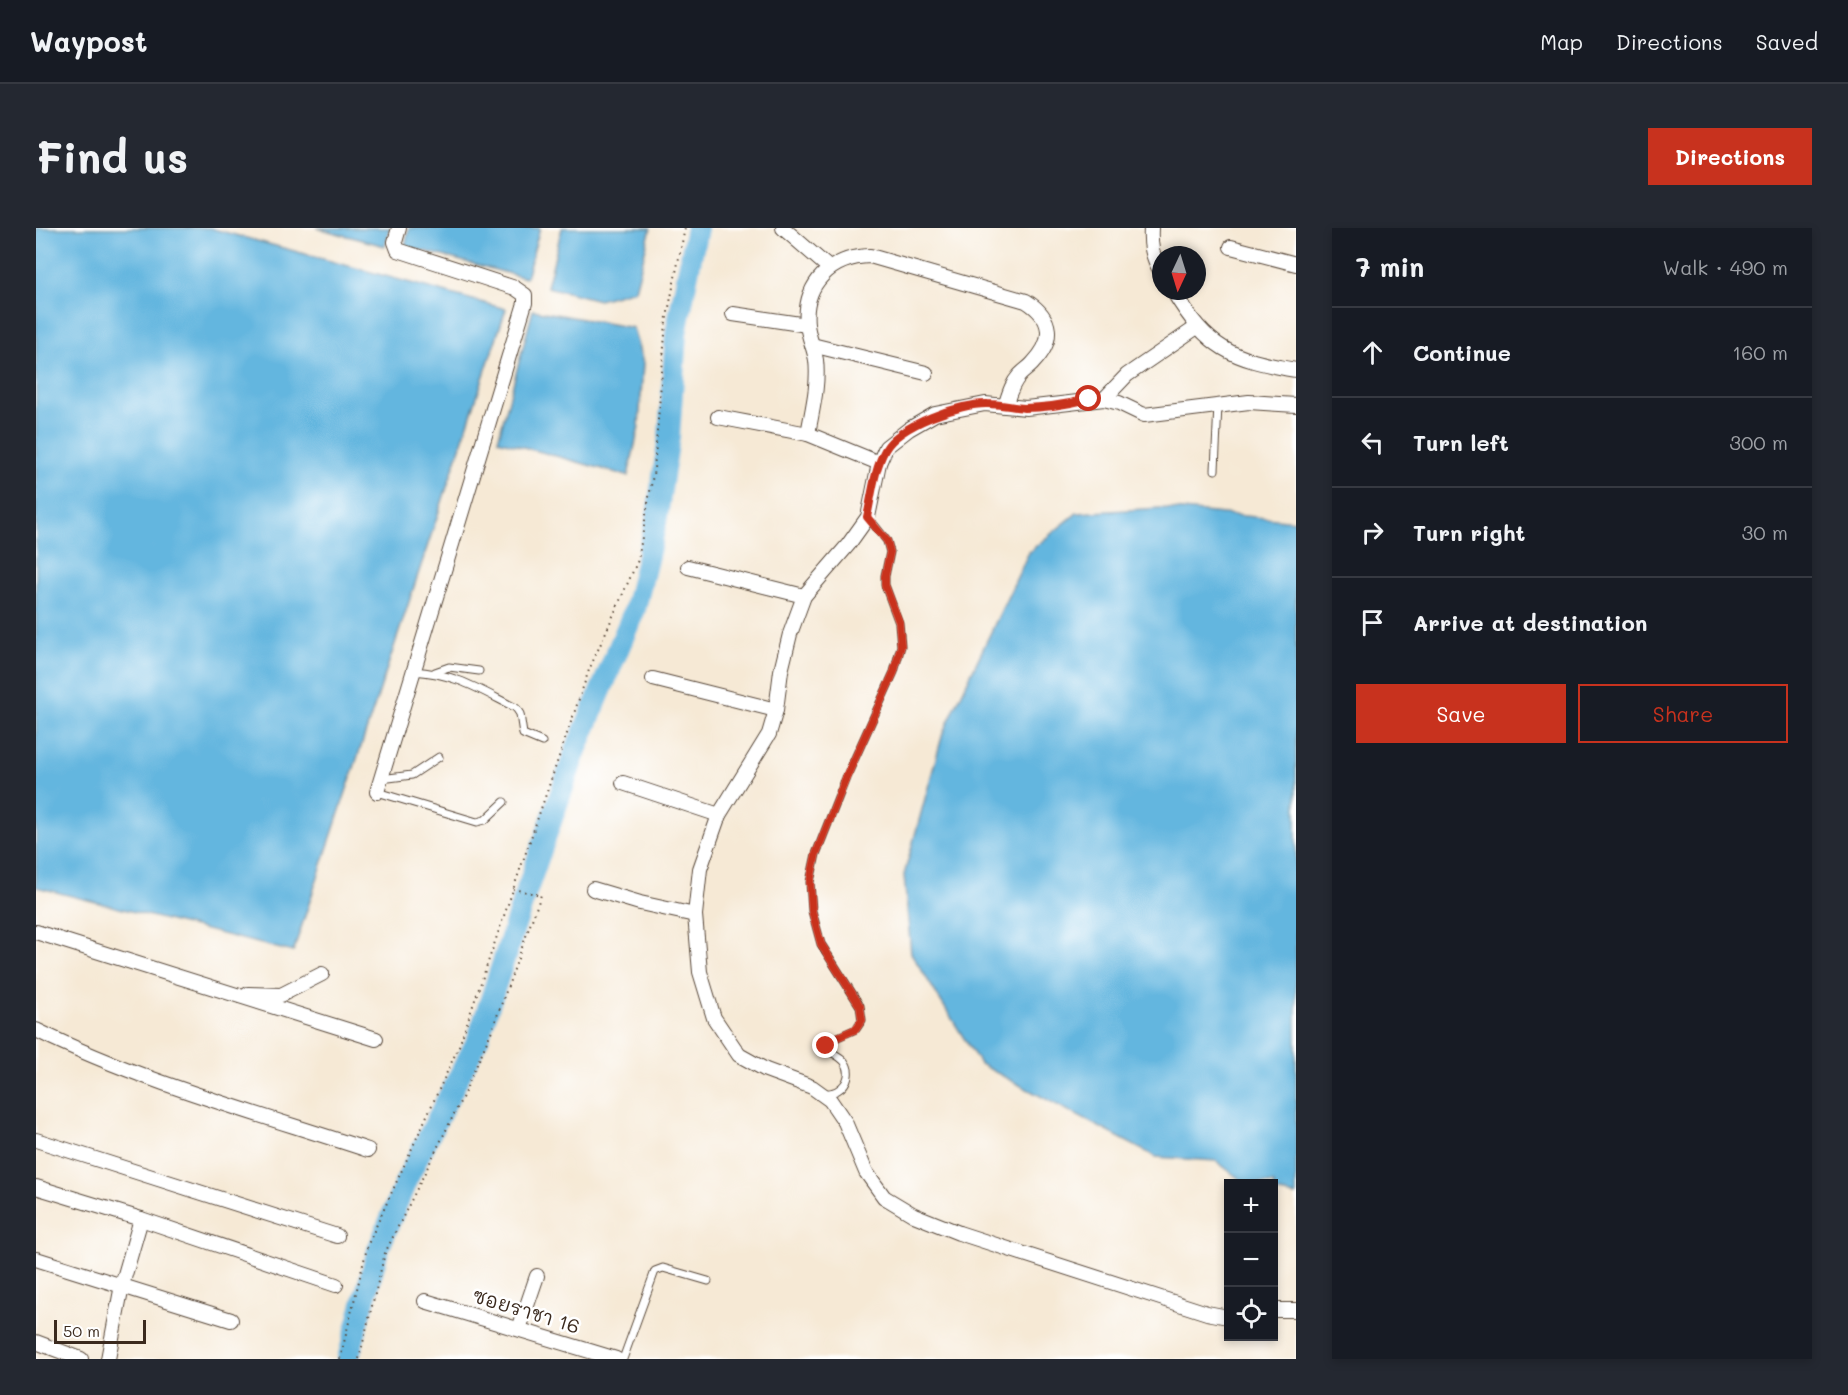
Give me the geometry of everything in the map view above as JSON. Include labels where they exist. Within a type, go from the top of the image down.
[{"type":"street","points":[[379,786],[525,303],[525,295],[515,288],[398,250],[395,242],[399,228]]},
{"type":"street","points":[[783,228],[829,268]]},
{"type":"street","points":[[1151,228],[1152,251]]},
{"type":"street","points":[[1231,247],[1296,264]]},
{"type":"street","points":[[808,434],[815,392],[816,361],[807,325],[809,295],[829,268],[845,259],[870,256],[1026,301],[1038,309],[1046,317],[1048,329],[1046,341],[1034,363],[1018,377],[1011,388],[1005,406]]},
{"type":"street","points":[[1179,300],[1197,327],[1222,348],[1238,357],[1296,370]]},
{"type":"street","points":[[733,314],[807,325]]},
{"type":"street","points":[[1104,399],[1127,375],[1197,327]]},
{"type":"street","points":[[812,345],[927,373]]},
{"type":"street","points":[[1224,1316],[1207,1313],[960,1233],[914,1215],[884,1197],[866,1172],[844,1122],[824,1094],[812,1087],[766,1070],[739,1055],[714,1018],[700,972],[695,915],[700,869],[719,815],[769,734],[776,710],[781,671],[790,633],[804,596],[848,545],[867,517],[879,463],[886,447],[909,429],[935,414],[985,404],[1026,408],[1104,399],[1119,403],[1144,415],[1249,402],[1296,405]]},
{"type":"street","points":[[718,417],[808,434],[879,463]]},
{"type":"street","points":[[688,567],[804,596]]},
{"type":"street","points":[[652,679],[776,710]]},
{"type":"street","points":[[623,783],[719,815]]},
{"type":"street","points":[[593,889],[640,903],[695,915]]},
{"type":"street","points":[[36,932],[376,1039]]},
{"type":"street","points":[[231,993],[281,995],[322,974]]},
{"type":"street","points":[[36,1030],[71,1047],[145,1076],[368,1150]]},
{"type":"street","points":[[36,1140],[338,1236]]},
{"type":"street","points":[[36,1187],[336,1285]]},
{"type":"street","points":[[108,1359],[122,1285],[141,1220]]},
{"type":"street","points":[[36,1259],[231,1320]]},
{"type":"street","points":[[519,1329],[537,1276]]},
{"type":"street","name":"ซอยราชา 16","points":[[425,1301],[616,1359]]},
{"type":"street","points":[[1278,1310],[1296,1310]]},
{"type":"street","points":[[36,1342],[79,1359]]},
{"type":"lane","points":[[1215,470],[1218,405]]},
{"type":"lane","points":[[824,1094],[837,1091],[849,1074],[845,1062],[828,1052],[826,1046],[829,1041],[856,1029],[862,1020],[860,1006],[821,944],[812,911],[810,882],[816,854],[846,778],[894,672],[901,646],[899,622],[885,585],[890,552],[887,541],[867,517]]},
{"type":"lane","points":[[435,672],[449,667],[479,671]]},
{"type":"lane","points":[[413,671],[435,672],[461,680],[516,708],[520,714],[523,734],[542,742]]},
{"type":"lane","points":[[379,786],[412,775],[439,757]]},
{"type":"lane","points":[[379,786],[480,822],[489,817],[504,802]]},
{"type":"lane","points":[[623,1359],[655,1271],[663,1268],[708,1281]]},
{"type":"path","points":[[340,1359],[368,1244],[459,1046],[589,670],[638,560],[654,469],[666,322],[685,228]]},
{"type":"path","points":[[359,1359],[385,1253],[463,1096],[492,1030],[541,895],[513,889]]},
{"type":"water","points":[[36,228],[210,228],[506,309],[293,952],[36,887]]},
{"type":"water","points":[[317,228],[390,228],[385,246]]},
{"type":"water","points":[[409,228],[540,228],[526,278],[405,246]]},
{"type":"water","points":[[562,228],[651,228],[635,290],[599,300],[547,287]]},
{"type":"water","points":[[533,310],[633,328],[643,363],[639,427],[628,476],[498,440]]},
{"type":"water","points":[[1161,508],[1296,521],[1296,1196],[1278,1193],[1278,1179],[1240,1179],[1216,1161],[1156,1157],[980,1064],[911,953],[904,875],[943,733],[1029,552],[1077,513]]},
{"type":"waterway","points":[[348,1359],[378,1250],[406,1181],[478,1039],[576,750],[635,609],[656,522],[669,437],[676,333],[697,228]]},
{"type":"route","points":[[826,1046],[829,1041],[856,1029],[862,1020],[860,1006],[821,944],[812,911],[810,882],[816,854],[846,778],[894,672],[901,646],[899,622],[885,585],[890,552],[887,541],[867,517],[879,463],[886,447],[909,429],[935,414],[985,404],[1026,408],[1064,405],[1089,399]]}]
